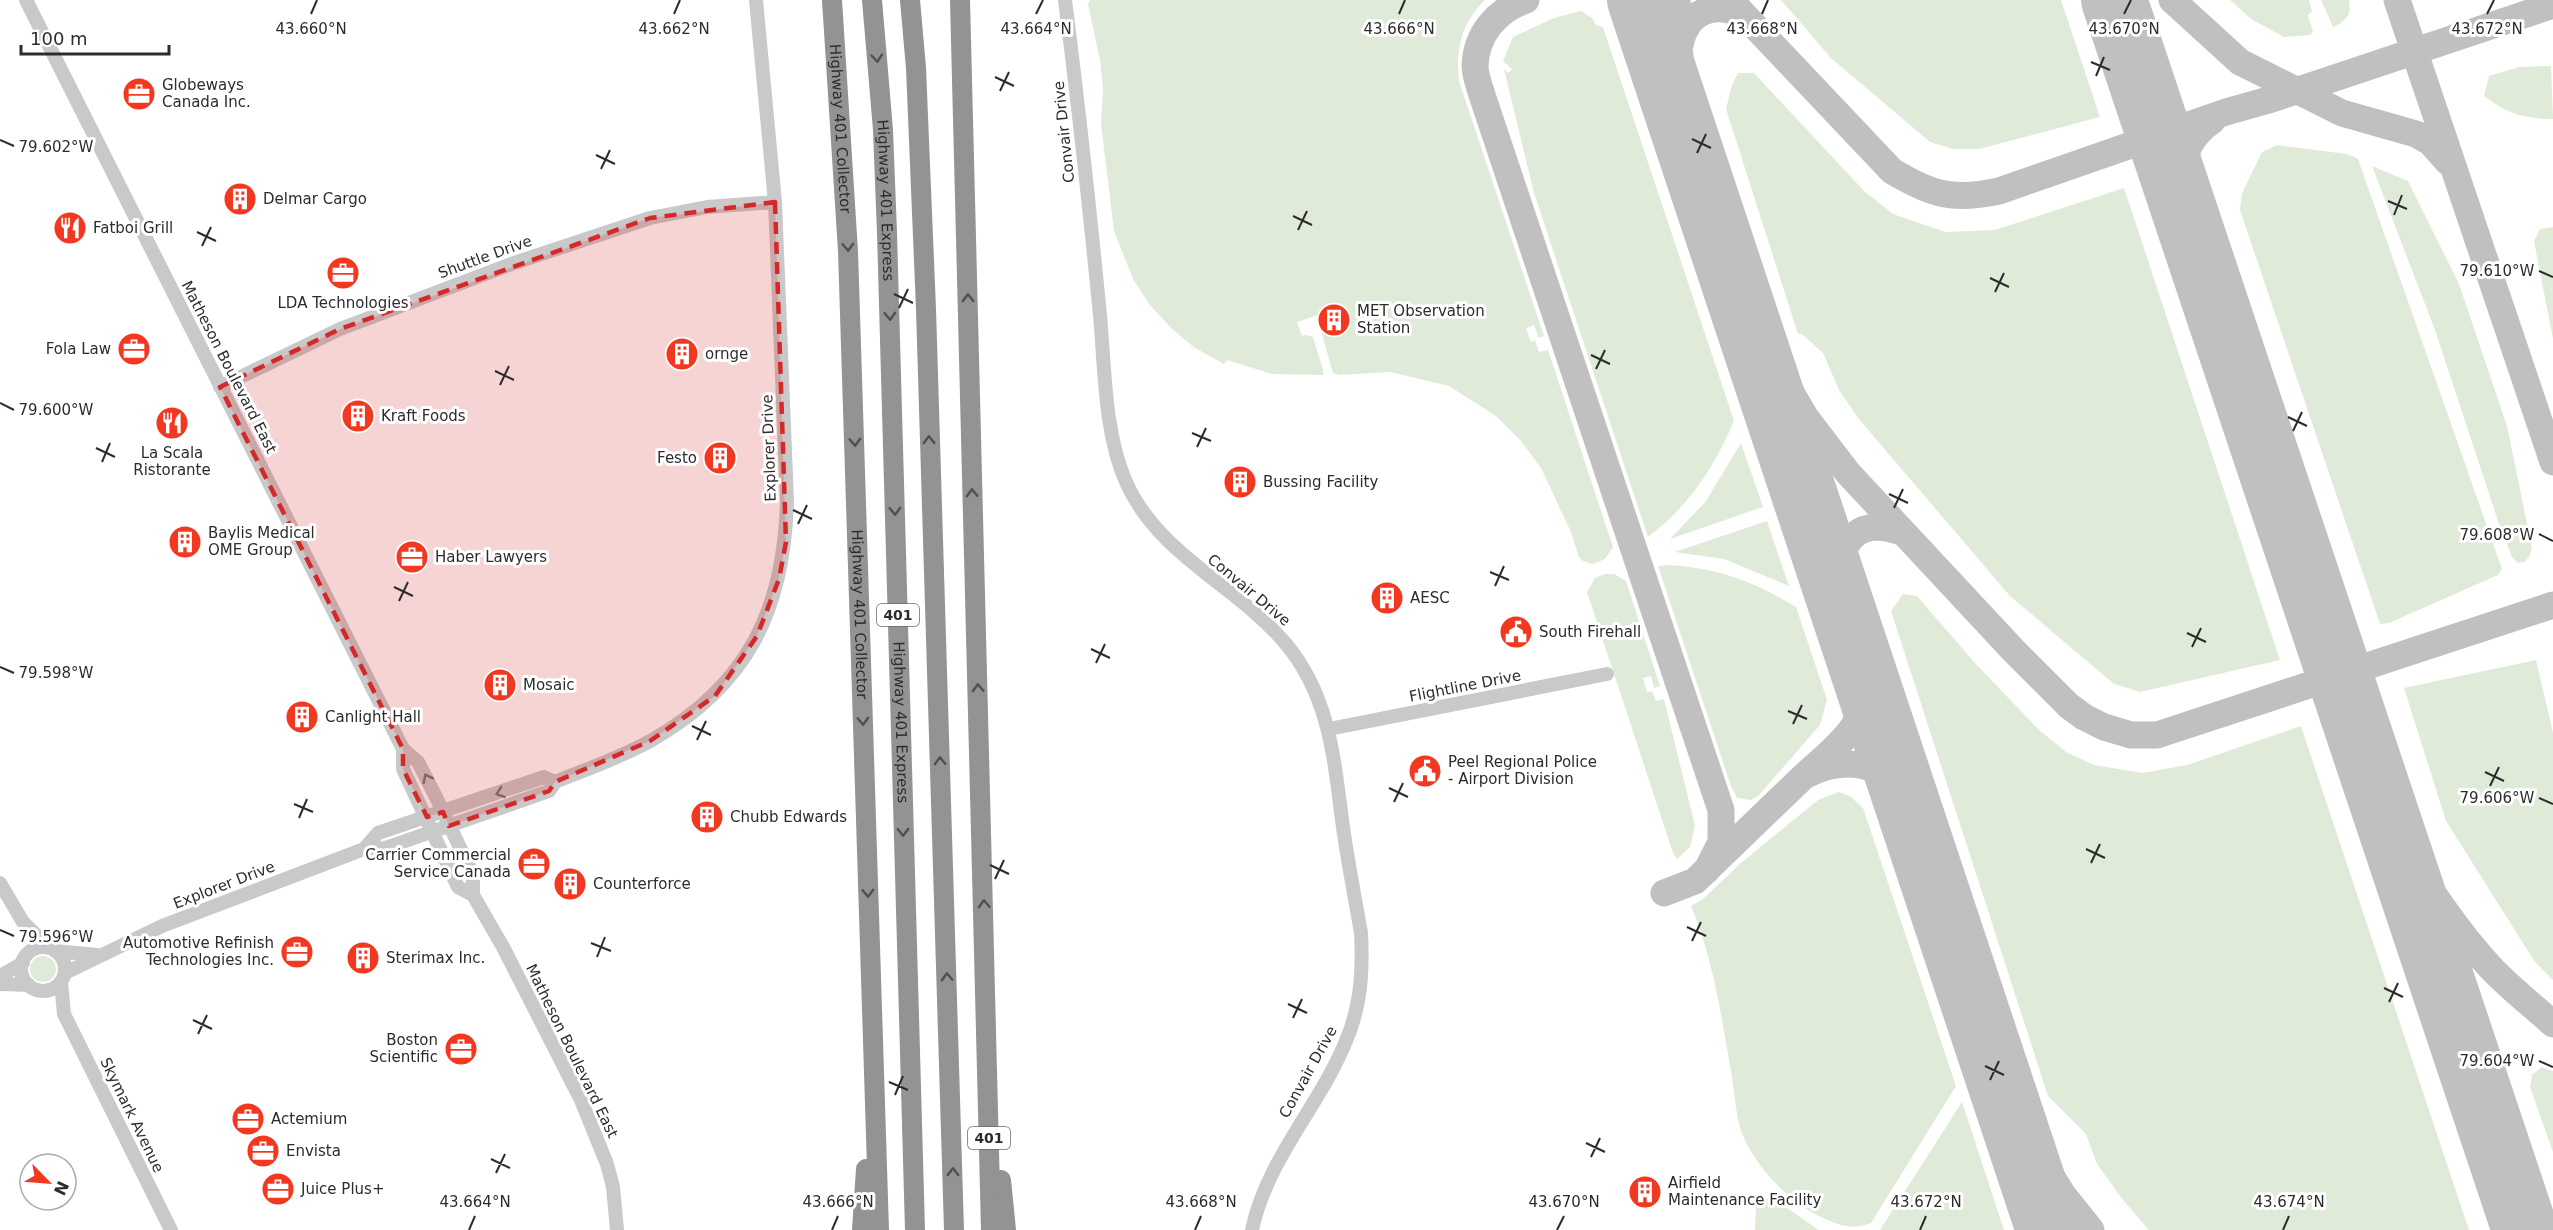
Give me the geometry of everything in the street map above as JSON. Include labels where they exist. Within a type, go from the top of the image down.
[{"type":"highway","name":"Highway 401 Collector","points":[[832,0],[849,250],[879,1230]]},
{"type":"highway","name":"Highway 401 Express","points":[[872,0],[883,130],[887,232],[915,1230]]},
{"type":"highway","name":"401","points":[[910,0],[916,68],[926,309],[954,1230]]},
{"type":"highway","name":"401","points":[[960,0],[991,1230]]},
{"type":"highway","points":[[987,1046],[1006,1230]]},
{"type":"highway","points":[[862,1230],[873,1073]]},
{"type":"street","name":"Matheson Boulevard East","points":[[26,0],[403,749],[418,762],[443,812],[473,875],[473,895],[503,947],[581,1100],[607,1164],[613,1188],[616,1230]]},
{"type":"street","name":"Explorer Drive","points":[[63,977],[97,956],[220,903],[364,849],[385,848],[433,833],[549,791],[555,782],[650,741],[685,719],[714,696],[738,666],[757,636],[769,610],[779,579],[786,542],[787,501],[775,202],[756,0]]},
{"type":"street","name":"Convair Drive","points":[[1065,0],[1094,245],[1108,414],[1118,459],[1137,504],[1156,530],[1188,560],[1269,625],[1304,668],[1329,729],[1361,933],[1360,993],[1346,1042],[1278,1161],[1266,1185],[1252,1230]]},
{"type":"street","name":"Shuttle Drive","points":[[220,387],[340,329],[514,264],[650,218],[707,207],[775,202]]},
{"type":"street","name":"Flightline Drive","points":[[1329,729],[1607,674]]},
{"type":"street","name":"Matheson Boulevard East","points":[[403,749],[403,769],[458,887],[473,895]]},
{"type":"street","name":"Explorer Drive","points":[[364,849],[378,833],[544,777],[555,782]]},
{"type":"street","points":[[0,883],[23,922],[63,960],[63,977],[51,989],[0,984]]},
{"type":"street","points":[[23,922],[25,958],[23,976],[34,987]]},
{"type":"street","points":[[0,976],[38,948],[97,956]]},
{"type":"street","name":"Skymark Avenue","points":[[63,977],[64,1014]]},
{"type":"street","name":"Skymark Avenue","points":[[34,987],[64,1014],[171,1230]]},
{"type":"highlighted area","points":[[775,202],[786,542],[779,579],[757,636],[715,696],[650,741],[555,782],[549,791],[449,826],[443,812],[427,817],[403,769],[403,749],[220,387],[340,329],[650,218]]},
{"type":"green space","points":[[1090,0],[1485,0],[1465,27],[1458,58],[1459,81],[1544,336],[1539,338],[1534,325],[1526,328],[1531,342],[1535,340],[1539,352],[1548,350],[1613,547],[1605,559],[1593,564],[1579,557],[1571,532],[1541,468],[1521,441],[1496,416],[1449,386],[1390,372],[1339,375],[1333,373],[1321,331],[1344,323],[1340,312],[1318,315],[1297,322],[1302,336],[1313,337],[1323,375],[1272,374],[1227,360],[1224,364],[1195,348],[1171,328],[1150,305],[1133,279],[1114,231],[1101,124],[1103,89],[1100,60],[1088,4]]},
{"type":"green space","points":[[1781,0],[2061,0],[2100,117],[1979,149],[1953,149],[1930,142],[1831,58]]},
{"type":"green space","points":[[2230,0],[2309,0],[2312,11],[2308,15],[2313,32],[2310,35],[2284,37],[2251,19]]},
{"type":"green space","points":[[2321,0],[2349,0],[2349,14],[2333,27]]},
{"type":"green space","points":[[1581,11],[1592,18],[1596,25],[1603,27],[1734,421],[1718,455],[1699,485],[1676,512],[1648,537],[1534,193],[1504,69],[1508,73],[1512,69],[1503,61],[1513,37],[1554,18]]},
{"type":"green space","points":[[2551,66],[2553,119],[2516,114],[2484,96],[2489,76],[2519,67]]},
{"type":"green space","points":[[1738,73],[1754,73],[1864,191],[1893,214],[1945,232],[1995,230],[2124,188],[2280,660],[2140,692],[2114,684],[2010,596],[1858,418],[1839,390],[1823,353],[1802,334],[1798,334],[1726,109],[1732,85]]},
{"type":"green space","points":[[2277,145],[2347,154],[2358,159],[2502,569],[2498,575],[2389,623],[2380,624],[2240,210],[2242,193],[2262,152]]},
{"type":"green space","points":[[2372,166],[2408,181],[2459,284],[2507,426],[2532,548],[2529,557],[2524,562],[2518,563],[2512,557],[2499,524],[2435,330]]},
{"type":"green space","points":[[2553,227],[2553,339],[2534,241],[2540,229]]},
{"type":"green space","points":[[1741,443],[1763,507],[1670,539],[1706,501]]},
{"type":"green space","points":[[1767,521],[1789,586],[1724,559],[1675,552]]},
{"type":"green space","points":[[1658,566],[1703,569],[1735,577],[1796,607],[1827,700],[1820,725],[1759,795],[1751,800],[1737,798],[1731,786]]},
{"type":"green space","points":[[1605,574],[1614,574],[1626,581],[1660,686],[1654,688],[1651,676],[1643,678],[1647,692],[1652,691],[1656,701],[1664,699],[1695,826],[1690,847],[1677,859],[1673,853],[1587,592],[1595,578]]},
{"type":"green space","points":[[1903,594],[1917,596],[1974,662],[2038,729],[2066,752],[2094,765],[2143,773],[2187,765],[2301,726],[2469,1230],[2149,1230],[2123,1200],[2097,1164],[2086,1134],[2048,1096],[1891,611]]},
{"type":"green space","points":[[2536,660],[2553,733],[2553,980],[2535,962],[2446,821],[2404,688]]},
{"type":"green space","points":[[1839,792],[1850,796],[1863,808],[1956,1086],[1871,1223],[1852,1227],[1823,1218],[1799,1204],[1767,1174],[1750,1150],[1741,1131],[1737,1114],[1716,987],[1691,906],[1703,899],[1741,863],[1818,800]]},
{"type":"green space","points":[[43,956],[52,960],[56,969],[52,978],[43,982],[34,978],[30,969],[34,960]]},
{"type":"green space","points":[[2542,1067],[2553,1071],[2553,1152],[2530,1087],[2532,1075]]},
{"type":"green space","points":[[1962,1102],[2004,1230],[1880,1230]]},
{"type":"green space","points":[[1765,1198],[1784,1206],[1819,1230],[1755,1230],[1756,1206]]},
{"type":"taxiway","points":[[1526,0],[1506,10],[1490,25],[1476,54],[1476,74],[1721,810],[1721,842],[1707,870]]},
{"type":"taxiway","points":[[1628,0],[1640,14],[1646,27],[1675,114]]},
{"type":"taxiway","points":[[1677,0],[1679,48],[1691,152]]},
{"type":"taxiway","points":[[1730,0],[1892,171],[1931,191],[1955,195],[1999,191],[2226,112],[2272,99],[2553,5]]},
{"type":"taxiway","points":[[2128,0],[2160,136]]},
{"type":"taxiway","points":[[2172,0],[2240,62],[2342,113],[2416,134],[2430,142],[2448,162]]},
{"type":"taxiway","points":[[2397,0],[2553,462]]},
{"type":"taxiway","points":[[1680,45],[1689,23],[1704,12],[1724,9],[1746,17]]},
{"type":"taxiway","points":[[2179,194],[2183,162],[2190,144],[2196,135],[2212,121]]},
{"type":"taxiway","points":[[1746,317],[1806,418],[1848,473],[2014,651],[2069,706],[2104,727],[2131,735],[2157,735],[2553,605]]},
{"type":"taxiway","points":[[1835,584],[1842,555],[1854,536],[1874,527],[1904,533]]},
{"type":"taxiway","points":[[1833,585],[1858,656],[1863,694],[1860,711],[1853,727],[1843,740],[1804,776],[1818,770],[1847,764],[1861,765],[1886,777],[1905,802],[1936,893]]},
{"type":"taxiway","points":[[1664,893],[1695,881],[1804,776]]},
{"type":"taxiway","points":[[2391,829],[2438,901],[2477,952],[2506,983],[2553,1024]]},
{"type":"taxiway","points":[[2007,1104],[2063,1195],[2091,1230]]},
{"type":"runway","points":[[1640,0],[2049,1230]]},
{"type":"runway","points":[[2114,0],[2525,1230]]},
{"type":"place","name":"Globeways Canada Inc.","points":[[139,94]]},
{"type":"place","name":"Delmar Cargo","points":[[240,199]]},
{"type":"place","name":"Fatboi Grill","points":[[70,228]]},
{"type":"place","name":"LDA Technologies","points":[[343,273]]},
{"type":"place","name":"MET Observation Station","points":[[1334,320]]},
{"type":"place","name":"Fola Law","points":[[134,349]]},
{"type":"place","name":"ornge","points":[[682,354]]},
{"type":"place","name":"Kraft Foods","points":[[358,416]]},
{"type":"place","name":"La Scala Ristorante","points":[[172,423]]},
{"type":"place","name":"Festo","points":[[720,458]]},
{"type":"place","name":"Bussing Facility","points":[[1240,482]]},
{"type":"place","name":"Baylis Medical OME Group","points":[[185,542]]},
{"type":"place","name":"Haber Lawyers","points":[[412,557]]},
{"type":"place","name":"AESC","points":[[1387,598]]},
{"type":"place","name":"South Firehall","points":[[1516,632]]},
{"type":"place","name":"Mosaic","points":[[500,685]]},
{"type":"place","name":"Canlight Hall","points":[[302,717]]},
{"type":"place","name":"Peel Regional Police - Airport Division","points":[[1425,771]]},
{"type":"place","name":"Chubb Edwards","points":[[707,817]]},
{"type":"place","name":"Carrier Commercial Service Canada","points":[[534,864]]},
{"type":"place","name":"Counterforce","points":[[570,884]]},
{"type":"place","name":"Automotive Refinish Technologies Inc.","points":[[297,952]]},
{"type":"place","name":"Sterimax Inc.","points":[[363,958]]},
{"type":"place","name":"Boston Scientific","points":[[461,1049]]},
{"type":"place","name":"Actemium","points":[[248,1119]]},
{"type":"place","name":"Envista","points":[[263,1151]]},
{"type":"place","name":"Juice Plus+","points":[[278,1189]]},
{"type":"place","name":"Airfield Maintenance Facility","points":[[1645,1192]]}]
